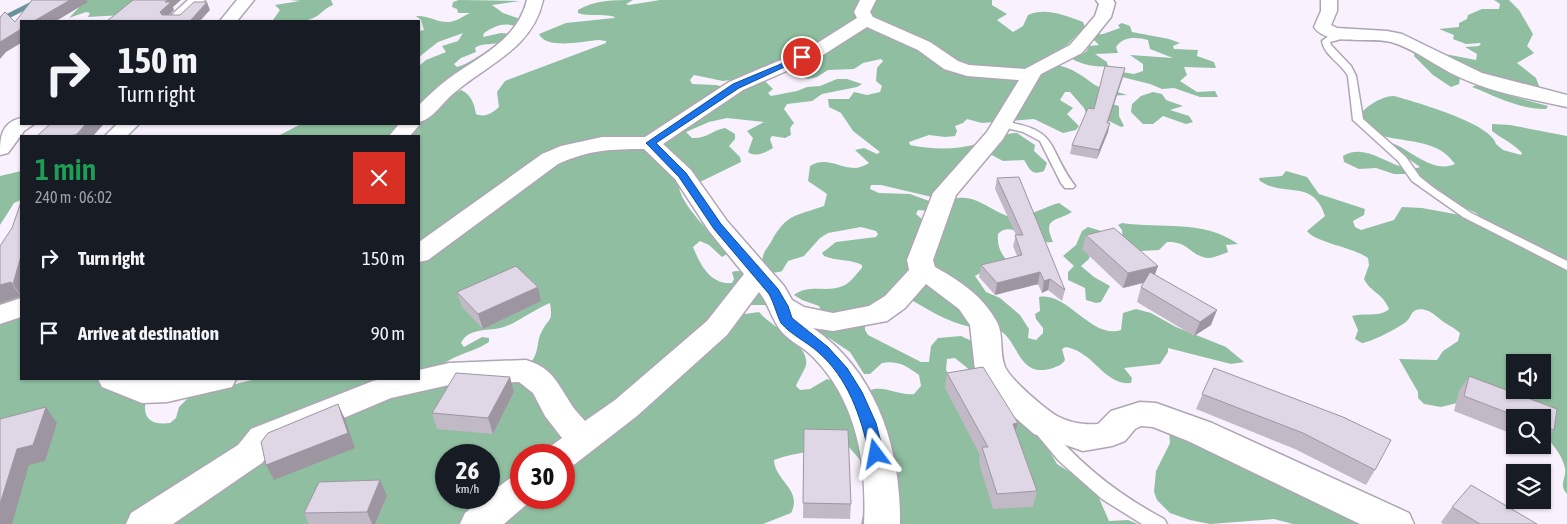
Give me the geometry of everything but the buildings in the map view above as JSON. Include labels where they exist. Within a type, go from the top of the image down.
[{"type":"street","points":[[173,20],[197,0]]},
{"type":"street","points":[[229,20],[246,0]]},
{"type":"street","points":[[420,115],[451,86],[506,46],[526,27],[534,13],[534,0]]},
{"type":"street","points":[[868,0],[862,12],[866,20],[924,46],[952,65],[967,70],[1031,75]]},
{"type":"street","points":[[1104,0],[1107,3],[1103,17],[1076,49],[1043,64],[1031,75],[996,134],[945,193],[920,260],[923,270],[969,303],[984,324],[990,370],[1014,399],[1046,425],[1083,438],[1100,437],[1113,432],[1123,420],[1140,414],[1156,415],[1209,436],[1396,524]]},
{"type":"street","points":[[1329,0],[1329,11],[1322,27],[1346,35],[1378,34],[1397,38],[1475,77],[1567,101]]},
{"type":"street","points":[[420,253],[550,159],[569,151],[602,143],[650,143],[736,86],[817,51],[866,20]]},
{"type":"street","points":[[0,148],[17,127],[22,125]]},
{"type":"street","points":[[116,135],[128,125]]},
{"type":"street","points":[[400,135],[409,125]]},
{"type":"street","points":[[650,143],[683,176],[718,226],[782,306],[796,315],[833,322],[877,314],[895,302],[923,270]]},
{"type":"street","points":[[575,445],[626,408],[717,328],[758,274]]},
{"type":"street","points":[[782,306],[786,320],[824,350],[856,392],[869,423],[880,470],[882,524]]},
{"type":"street","points":[[0,315],[20,307]]},
{"type":"street","points":[[144,524],[250,454],[263,438],[384,389],[449,374],[526,371],[545,386],[571,444]]},
{"type":"street","points":[[115,380],[142,392],[167,391],[216,380]]},
{"type":"street","points":[[478,524],[510,498]]},
{"type":"lane","points":[[1346,35],[1326,41],[1327,46],[1348,68],[1352,76],[1358,120],[1402,159],[1416,179],[1430,190],[1467,214],[1567,266]]},
{"type":"lane","points":[[1001,124],[1036,134],[1046,142],[1059,175],[1069,186]]},
{"type":"lane","points":[[1029,412],[1073,466],[1133,512],[1158,524]]},
{"type":"green space","points":[[86,0],[144,0],[123,15],[88,17],[90,13],[86,12],[69,18]]},
{"type":"green space","points":[[290,0],[331,0],[333,5],[317,16],[307,20],[273,20],[280,10],[275,5],[300,1]]},
{"type":"green space","points":[[459,0],[520,1],[492,5],[503,13],[520,19],[519,27],[500,25],[484,33],[483,37],[501,33],[512,34],[501,42],[475,48],[476,52],[461,58],[454,64],[457,67],[461,66],[491,51],[450,96],[461,90],[465,92],[472,100],[476,114],[482,115],[491,113],[499,107],[497,92],[505,81],[606,43],[606,41],[599,40],[575,43],[549,42],[539,34],[566,23],[614,18],[578,13],[578,10],[584,7],[604,1],[633,0],[626,4],[629,5],[660,0],[992,0],[992,5],[1007,14],[997,20],[1013,32],[1023,26],[1028,15],[1042,12],[1056,13],[1083,22],[1085,27],[1067,45],[1035,63],[1028,70],[1036,78],[1055,65],[1061,66],[1076,72],[1099,87],[1127,95],[1103,96],[1106,102],[1119,106],[1119,116],[1124,126],[1121,127],[1086,113],[1070,92],[1065,92],[1060,100],[1073,108],[1067,114],[1079,126],[1076,130],[1063,133],[1034,119],[982,123],[967,119],[955,126],[957,131],[955,136],[929,135],[909,142],[910,145],[919,147],[954,148],[1017,133],[1035,145],[1034,151],[1047,163],[1044,171],[1036,173],[1030,169],[1024,160],[1003,161],[986,152],[963,160],[950,172],[932,197],[881,185],[871,185],[870,189],[879,193],[910,194],[932,202],[930,211],[918,210],[916,214],[930,226],[941,227],[948,217],[953,199],[961,198],[975,200],[1000,213],[1013,217],[1026,215],[1059,203],[1072,212],[1052,221],[1050,224],[1050,234],[1053,242],[1038,242],[1017,231],[1007,229],[998,234],[998,243],[1006,259],[1019,271],[1043,286],[984,271],[975,276],[986,292],[1000,298],[1020,315],[1029,329],[1028,338],[1036,340],[1043,333],[1043,328],[1036,319],[1035,314],[1040,311],[1039,297],[1049,297],[1070,307],[1100,328],[1110,331],[1121,330],[1123,313],[1136,309],[1151,313],[1176,327],[1226,347],[1244,362],[1231,364],[1168,348],[1168,352],[1160,364],[1124,368],[1132,378],[1131,383],[1123,383],[1110,377],[1087,357],[1074,349],[1066,347],[1062,349],[1065,360],[1060,365],[1041,370],[1031,368],[1024,362],[1009,339],[1002,332],[994,328],[974,328],[963,325],[938,315],[908,298],[865,326],[868,335],[921,362],[929,362],[931,346],[938,338],[961,336],[974,342],[981,366],[971,371],[955,358],[947,359],[946,370],[949,375],[1035,426],[1057,464],[1089,484],[1099,498],[1109,521],[1128,520],[1138,524],[861,524],[863,515],[869,510],[863,463],[847,445],[774,460],[779,474],[794,498],[794,505],[791,513],[763,524],[0,524],[0,262],[20,263],[20,380],[179,380],[149,392],[146,399],[145,412],[150,420],[155,422],[170,423],[176,418],[179,407],[191,395],[252,380],[420,380],[420,135],[407,135],[407,133],[403,135],[280,135],[299,125],[420,125],[420,65],[426,60],[446,52],[442,46],[458,41],[463,33],[438,42],[420,56],[420,31],[424,30],[421,20],[416,16],[451,22],[470,13],[458,13],[457,9],[452,7],[453,2]],"holes":[[[881,59],[883,61],[877,68],[876,81],[882,86],[880,92],[867,95],[854,92],[849,99],[828,99],[829,107],[841,113],[853,131],[880,152],[877,154],[864,148],[855,150],[869,163],[861,167],[846,167],[825,162],[810,166],[808,181],[827,194],[824,206],[798,214],[787,221],[776,233],[763,256],[762,263],[771,271],[779,272],[782,271],[788,261],[804,256],[820,238],[828,233],[861,227],[876,231],[878,234],[876,237],[836,242],[822,253],[829,258],[862,265],[862,268],[845,285],[832,289],[800,291],[794,295],[819,306],[821,310],[816,312],[811,332],[829,338],[850,352],[864,374],[870,374],[882,363],[897,363],[906,366],[919,375],[921,386],[914,394],[908,394],[885,389],[868,391],[827,379],[810,389],[800,390],[796,386],[806,365],[806,357],[802,350],[759,312],[738,315],[744,305],[768,305],[759,287],[750,276],[739,271],[732,272],[734,279],[732,283],[718,281],[707,272],[693,247],[700,241],[709,245],[722,257],[727,254],[688,207],[682,197],[679,178],[700,182],[741,162],[740,157],[729,146],[735,139],[735,134],[725,128],[705,136],[692,138],[686,132],[709,122],[727,118],[764,122],[747,131],[753,138],[748,152],[751,154],[761,154],[773,148],[770,139],[772,136],[785,138],[791,135],[790,128],[794,123],[784,109],[787,104],[812,101],[822,94],[857,87],[862,84],[847,79],[837,79],[820,86],[807,87],[771,96],[768,93],[773,89],[764,80],[739,91],[716,85],[692,84],[690,80],[694,75],[723,81],[790,71],[808,79],[817,77],[828,70],[854,69],[863,63]],[[550,303],[551,317],[540,335],[532,361],[435,373],[453,358],[489,342],[489,338],[482,337],[464,347],[461,343],[464,338],[473,332],[505,327]]]},
{"type":"green space","points":[[1494,0],[1509,0],[1519,10],[1533,34],[1527,46],[1534,53],[1517,63],[1536,78],[1539,86],[1527,89],[1516,87],[1444,58],[1434,55],[1432,58],[1446,71],[1474,75],[1500,87],[1498,90],[1511,96],[1548,106],[1546,109],[1537,109],[1508,102],[1472,87],[1479,84],[1460,78],[1459,84],[1451,87],[1433,75],[1414,56],[1415,49],[1419,49],[1476,60],[1477,54],[1465,47],[1479,46],[1481,43],[1466,44],[1453,39],[1454,35],[1439,29],[1459,27],[1459,23],[1467,19],[1468,15],[1482,9],[1499,9],[1500,4]]},
{"type":"green space","points":[[1122,23],[1130,26],[1132,32],[1180,43],[1173,46],[1174,49],[1198,50],[1197,56],[1214,62],[1216,68],[1184,67],[1187,75],[1180,81],[1197,92],[1215,91],[1218,97],[1200,97],[1174,88],[1162,89],[1118,76],[1122,72],[1134,74],[1143,71],[1143,64],[1130,55],[1173,58],[1150,49],[1148,40],[1139,38],[1126,39],[1116,47],[1118,53],[1095,54],[1107,62],[1108,66],[1088,65],[1069,57],[1086,52],[1089,46],[1099,45],[1089,35],[1103,34],[1120,28],[1118,25]]},
{"type":"green space","points":[[1153,92],[1162,94],[1166,100],[1183,106],[1170,110],[1189,116],[1193,122],[1186,124],[1163,116],[1153,124],[1143,124],[1131,112],[1132,104],[1141,96]]},
{"type":"green space","points":[[1394,96],[1451,114],[1481,128],[1503,150],[1521,155],[1522,153],[1515,146],[1492,131],[1492,124],[1510,125],[1567,136],[1567,494],[1563,487],[1565,468],[1563,461],[1551,443],[1551,409],[1506,409],[1506,411],[1461,402],[1441,407],[1424,404],[1418,398],[1418,392],[1399,359],[1437,360],[1443,351],[1458,341],[1460,333],[1436,315],[1420,309],[1413,312],[1403,324],[1392,331],[1362,343],[1355,339],[1358,330],[1352,316],[1377,314],[1389,309],[1383,299],[1364,279],[1369,265],[1368,258],[1318,239],[1307,231],[1325,216],[1320,204],[1313,197],[1306,193],[1269,186],[1260,181],[1259,178],[1282,176],[1286,171],[1307,177],[1319,194],[1365,209],[1364,215],[1353,221],[1355,227],[1361,230],[1394,220],[1402,207],[1422,208],[1482,219],[1476,213],[1457,204],[1411,174],[1394,174],[1376,168],[1359,169],[1344,162],[1343,156],[1353,152],[1363,152],[1402,167],[1420,167],[1396,150],[1392,143],[1430,164],[1447,166],[1455,164],[1434,147],[1379,135],[1366,130],[1355,122],[1366,108],[1383,98]]},
{"type":"green space","points":[[20,171],[20,200],[14,203],[0,225],[0,176]]},
{"type":"green space","points":[[1122,223],[1196,228],[1225,236],[1238,244],[1226,245],[1228,252],[1208,258],[1197,255],[1185,246],[1174,242],[1167,242],[1159,250],[1141,251],[1123,244],[1122,230],[1118,225]]},
{"type":"green space","points":[[1088,227],[1111,234],[1091,252],[1089,259],[1081,266],[1094,277],[1110,286],[1101,302],[1096,303],[1086,300],[1085,288],[1068,280],[1068,272],[1074,266],[1063,256],[1076,245],[1082,231]]},
{"type":"green space","points":[[1169,430],[1379,524],[1293,524],[1274,519],[1210,524],[1170,513],[1157,500],[1154,492],[1156,471],[1170,443]]},
{"type":"waterway","points":[[0,20],[40,0]]},
{"type":"route","points":[[802,57],[736,86],[650,143],[683,176],[738,252],[774,292],[782,306],[786,320],[824,350],[842,372],[856,392],[869,423],[876,454]]}]
